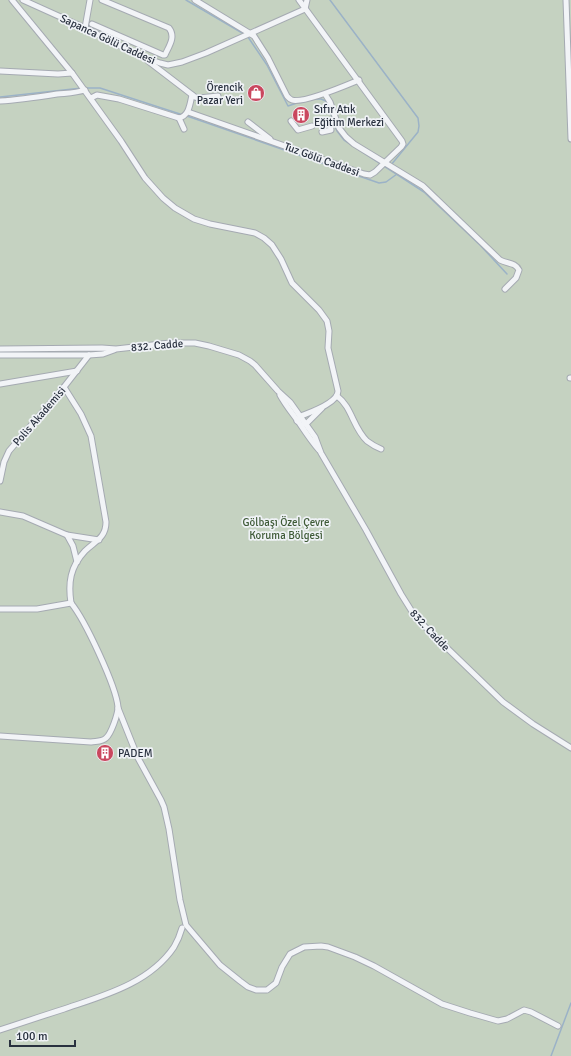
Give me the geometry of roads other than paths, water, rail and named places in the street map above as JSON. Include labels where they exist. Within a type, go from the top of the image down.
[{"type":"street","points":[[12,0],[85,90],[145,178],[160,195],[175,208],[194,218],[210,224],[254,233],[264,238],[272,245],[281,259],[292,283],[319,310],[327,321],[329,331],[328,348],[338,396],[343,400],[358,429],[367,441],[381,449]]},
{"type":"street","name":"Sapanca Gölü Caddesi","points":[[23,0],[85,28],[144,58],[160,63],[174,64],[206,53],[306,8]]},
{"type":"street","points":[[85,28],[90,0]]},
{"type":"street","points":[[92,24],[164,55],[173,36],[170,28],[102,0]]},
{"type":"street","points":[[195,0],[257,40],[289,98],[296,100],[325,94],[359,80]]},
{"type":"street","name":"Tuz Gölü Caddesi","points":[[91,98],[97,95],[119,99],[184,115],[274,142],[364,174],[373,174],[386,166],[403,144],[402,141],[359,80],[299,0]]},
{"type":"street","points":[[306,0],[306,8]]},
{"type":"street","points":[[566,0],[571,139]]},
{"type":"street","points":[[122,47],[126,39]]},
{"type":"street","points":[[144,58],[192,95],[199,98],[218,96]]},
{"type":"street","points":[[0,71],[58,74],[72,73]]},
{"type":"street","points":[[0,101],[38,98],[85,90]]},
{"type":"street","points":[[325,94],[330,102],[343,134],[354,144],[386,166],[417,182],[500,260],[512,263],[516,266],[519,270],[518,276],[505,289]]},
{"type":"street","points":[[184,129],[184,115],[192,95]]},
{"type":"street","points":[[291,121],[298,130],[312,126]]},
{"type":"street","points":[[248,122],[274,142]]},
{"type":"street","points":[[322,132],[331,130],[330,122]]},
{"type":"street","name":"832. Cadde","points":[[0,349],[116,349],[178,342],[209,346],[239,355],[250,361],[290,402],[310,440],[321,453],[416,618],[503,702],[571,748]]},
{"type":"street","name":"832. Cadde","points":[[0,355],[89,356],[103,354],[116,349]]},
{"type":"street","name":"Polis Akademisi","points":[[0,481],[4,462],[9,450],[89,356]]},
{"type":"street","points":[[0,384],[77,371]]},
{"type":"street","points":[[64,387],[83,417],[92,439],[106,518],[105,531],[99,540],[86,551],[77,562],[70,578],[69,590],[71,603],[95,646],[109,679],[118,708],[138,758],[164,807],[169,829],[181,907],[186,925],[220,965],[248,987],[256,990],[267,990],[276,983],[282,967],[290,954],[304,947],[328,947],[374,966],[442,1004],[498,1021],[507,1019],[520,1011],[528,1011],[558,1026]]},
{"type":"street","points":[[301,421],[338,396]]},
{"type":"street","points":[[301,421],[325,405]]},
{"type":"street","points":[[0,512],[23,516],[67,535],[99,540]]},
{"type":"street","points":[[67,535],[73,546],[77,562]]},
{"type":"street","points":[[0,610],[37,609],[71,603]]},
{"type":"street","points":[[0,736],[91,742],[102,740],[110,734],[118,708]]},
{"type":"street","points":[[0,1030],[99,997],[128,984],[152,970],[165,958],[173,948],[182,928]]},
{"type":"waterway","points":[[186,0],[244,34]]},
{"type":"waterway","points":[[330,0],[418,118],[418,132],[391,165]]},
{"type":"waterway","points":[[248,37],[267,65],[288,106],[297,103]]},
{"type":"waterway","points":[[0,97],[82,88]]},
{"type":"waterway","points":[[85,88],[100,88],[183,115]]},
{"type":"waterway","points":[[314,99],[326,101],[337,131],[344,140],[424,192],[480,245],[507,274]]},
{"type":"waterway","points":[[187,116],[379,183],[386,182],[397,174]]},
{"type":"waterway","points":[[551,1056],[571,1003]]},
{"type":"place","name":"Örencik Pazar Yeri","points":[[256,93]]},
{"type":"place","name":"Sıfır Atık Eğitim Merkezi","points":[[301,115]]},
{"type":"place","name":"PADEM","points":[[105,753]]},
{"type":"park label","name":"Gölbaşı Özel Çevre Koruma Bölgesi","points":[[286,528]]}]
